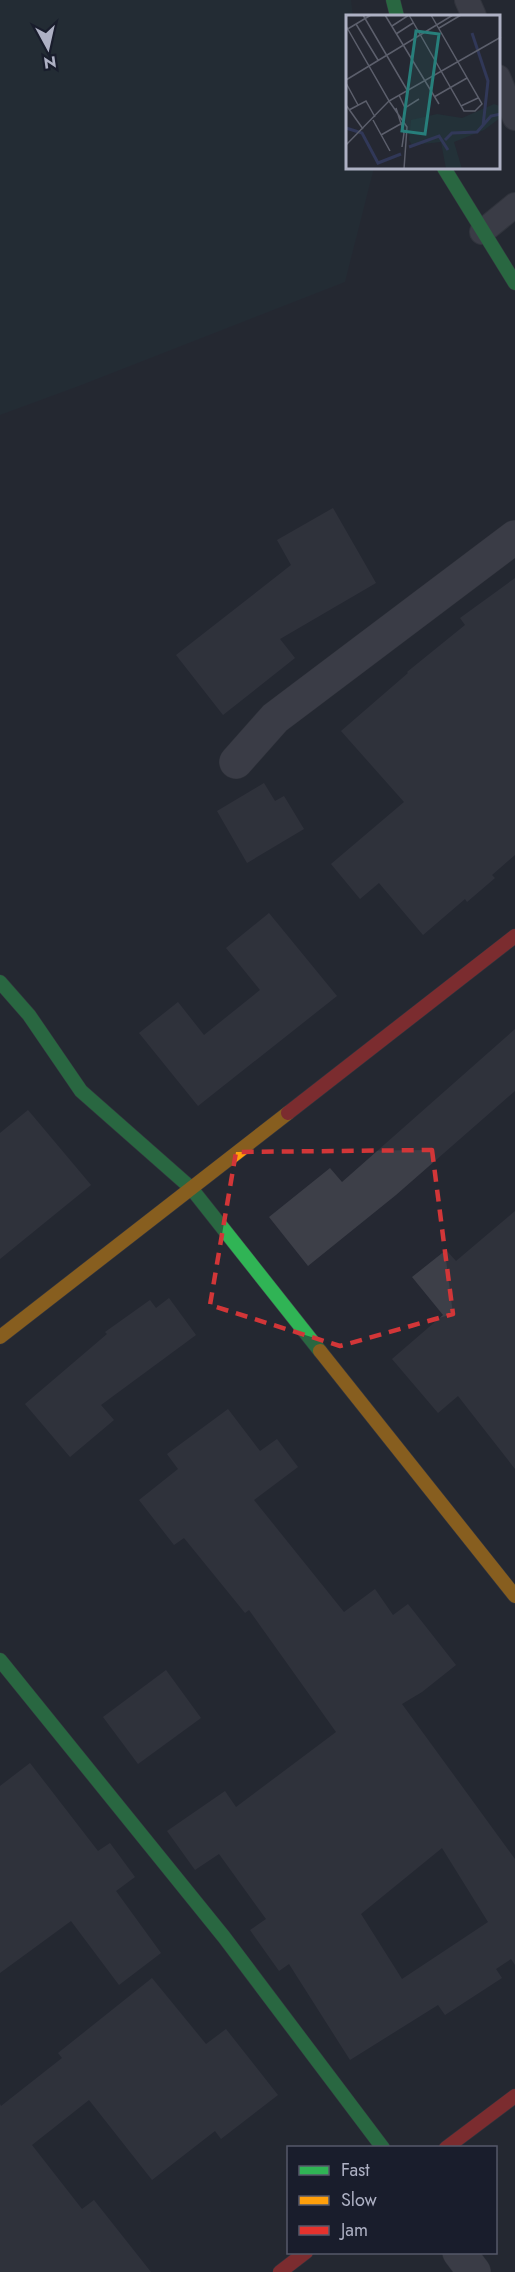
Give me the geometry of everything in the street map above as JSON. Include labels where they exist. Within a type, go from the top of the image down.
[{"type":"street","points":[[393,0],[397,15]]},
{"type":"street","points":[[445,170],[515,283]]},
{"type":"street","points":[[236,762],[275,718],[515,537]]},
{"type":"street","points":[[0,1337],[515,936]]},
{"type":"street","points":[[0,982],[28,1015],[81,1091],[191,1188],[515,1596]]},
{"type":"street","points":[[0,1660],[224,1937],[381,2146]]},
{"type":"street","points":[[449,2146],[515,2096]]},
{"type":"street","points":[[280,2272],[305,2254]]},
{"type":"street","points":[[460,2254],[474,2272]]},
{"type":"lane","points":[[467,0],[474,15]]},
{"type":"lane","points":[[500,82],[515,118]]},
{"type":"lane","points":[[482,232],[515,205]]},
{"type":"highlighted area","points":[[432,1150],[453,1314],[340,1346],[210,1305],[236,1152]]},
{"type":"shaded area","points":[[0,0],[351,0],[353,15],[346,15],[346,170],[373,170],[345,282],[0,415]]},
{"type":"building","points":[[333,508],[376,583],[280,639],[295,658],[223,715],[176,655],[291,565],[277,540]]},
{"type":"building","points":[[515,578],[515,855],[492,875],[495,878],[467,902],[465,899],[423,935],[379,883],[360,899],[331,864],[404,802],[341,731],[407,672],[465,625],[460,618]]},
{"type":"building","points":[[264,783],[275,801],[284,796],[304,829],[247,863],[217,811]]},
{"type":"building","points":[[269,913],[337,996],[198,1106],[139,1033],[178,1002],[204,1035],[260,990],[226,948]]},
{"type":"building","points":[[515,1029],[515,1091],[396,1195],[308,1266],[269,1217],[330,1168],[342,1182]]},
{"type":"building","points":[[28,1110],[91,1185],[0,1259],[0,1133]]},
{"type":"building","points":[[515,1211],[515,1469],[458,1396],[438,1413],[392,1359],[443,1315],[412,1277],[446,1250],[456,1261]]},
{"type":"building","points":[[169,1298],[196,1335],[101,1405],[114,1420],[70,1457],[25,1404],[107,1334],[105,1332],[150,1300],[156,1308]]},
{"type":"building","points":[[228,1409],[260,1451],[277,1439],[298,1467],[254,1500],[344,1612],[375,1589],[393,1615],[408,1604],[456,1665],[422,1692],[402,1704],[515,1859],[515,1965],[511,1959],[496,1969],[502,1978],[445,2015],[438,2005],[350,2060],[289,1964],[279,1971],[250,1930],[266,1919],[219,1854],[195,1870],[167,1831],[225,1791],[236,1807],[336,1732],[249,1610],[245,1613],[184,1538],[174,1545],[139,1500],[178,1469],[167,1454]],"holes":[[[442,1848],[488,1922],[402,1979],[361,1914]]]},
{"type":"building","points":[[166,1670],[201,1718],[138,1764],[103,1717]]},
{"type":"building","points":[[30,1763],[98,1851],[110,1843],[135,1877],[116,1891],[161,1953],[119,1985],[71,1921],[0,1973],[0,1786]]},
{"type":"building","points":[[152,1978],[206,2044],[226,2029],[278,2095],[221,2139],[215,2131],[152,2180],[89,2100],[32,2145],[82,2209],[94,2200],[151,2272],[0,2272],[0,2104],[1,2106],[62,2058],[58,2053]]},
{"type":"traffic: fast","points":[[393,0],[397,15]]},
{"type":"traffic: fast","points":[[445,170],[515,283]]},
{"type":"traffic: fast","points":[[0,982],[29,1015],[81,1091],[191,1188],[320,1351]]},
{"type":"traffic: fast","points":[[0,1660],[224,1937],[381,2146]]},
{"type":"traffic: slow","points":[[0,1337],[288,1113]]},
{"type":"traffic: slow","points":[[320,1351],[515,1596]]},
{"type":"traffic: jam","points":[[288,1113],[515,936]]},
{"type":"traffic: jam","points":[[449,2146],[515,2096]]},
{"type":"traffic: jam","points":[[280,2272],[303,2254]]}]
